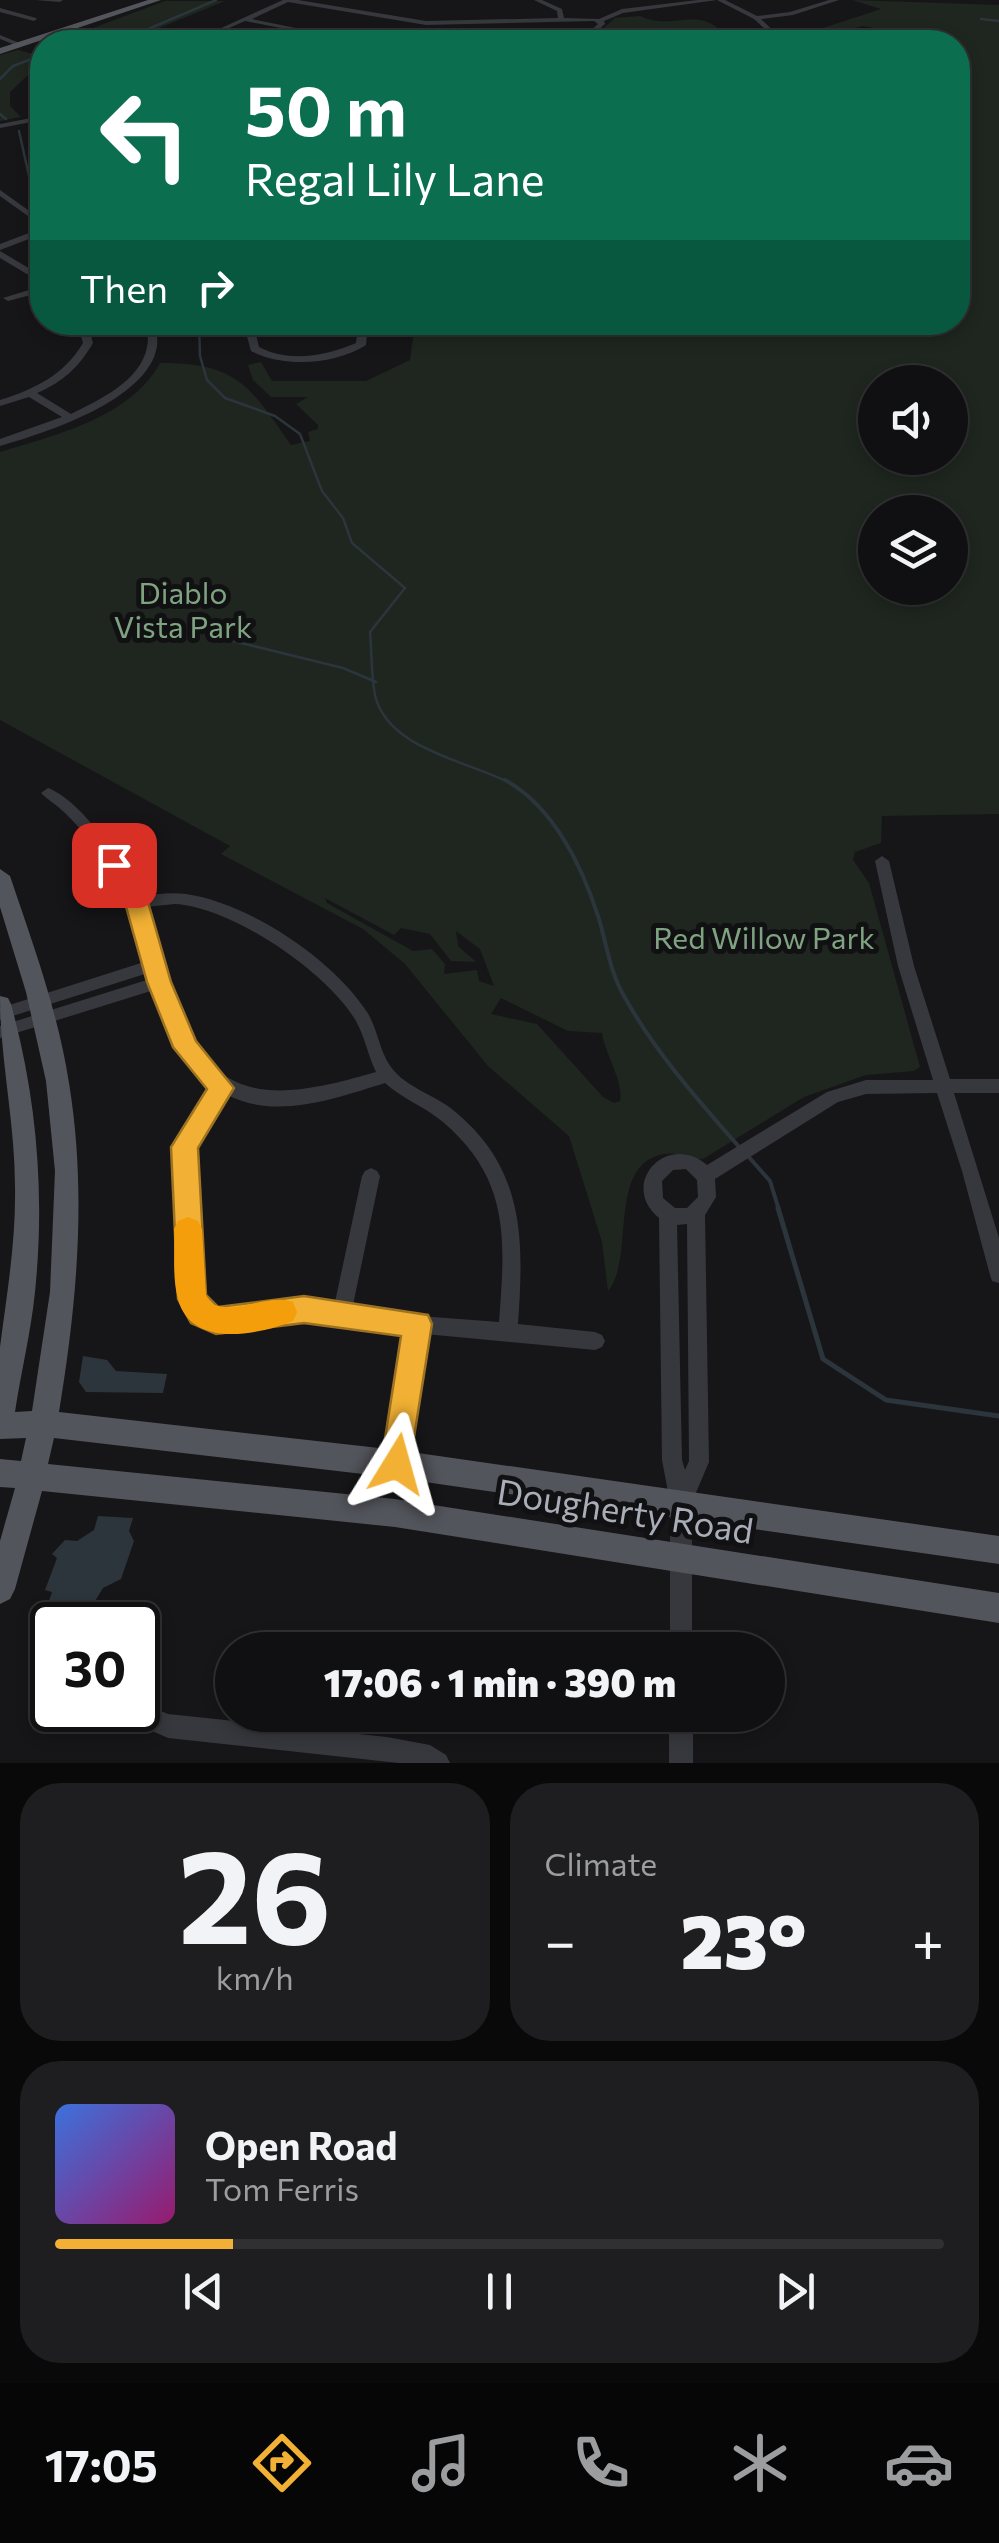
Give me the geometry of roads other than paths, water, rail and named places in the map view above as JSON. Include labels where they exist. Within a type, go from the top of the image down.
[{"type":"main road","points":[[57,30],[143,0]]},
{"type":"main road","points":[[61,30],[156,0]]},
{"type":"main road","points":[[17,44],[30,39]]},
{"type":"main road","points":[[0,48],[30,40]]},
{"type":"main road","points":[[0,876],[42,1010],[62,1110],[66,1188],[62,1288],[47,1391],[47,1424],[0,1589]]},
{"type":"main road","points":[[0,1424],[22,1293],[27,1206],[22,1097],[2,1019]]},
{"type":"main road","name":"Dougherty Road","points":[[0,1424],[47,1424],[397,1464],[999,1550]]},
{"type":"main road","name":"Dougherty Road","points":[[0,1473],[396,1513],[999,1608]]},
{"type":"street","points":[[38,0],[60,0]]},
{"type":"street","points":[[220,30],[287,0],[426,22],[565,17],[600,21]]},
{"type":"street","points":[[537,0],[560,10],[565,17]]},
{"type":"street","points":[[642,0],[651,6]]},
{"type":"street","points":[[593,30],[600,21],[614,14],[717,0],[756,18],[769,30]]},
{"type":"street","points":[[756,18],[791,14],[836,0]]},
{"type":"street","points":[[0,13],[34,19]]},
{"type":"street","points":[[244,19],[300,30]]},
{"type":"street","points":[[0,37],[17,44]]},
{"type":"street","points":[[0,126],[30,120]]},
{"type":"street","points":[[1,195],[30,218]]},
{"type":"street","points":[[0,246],[30,233]]},
{"type":"street","points":[[0,254],[30,273]]},
{"type":"street","points":[[8,298],[30,292]]},
{"type":"street","points":[[0,403],[31,394],[63,377],[80,360],[88,343],[86,335]]},
{"type":"street","points":[[0,442],[73,419],[114,395],[146,363],[152,335]]},
{"type":"street","points":[[251,335],[254,349],[284,358],[342,354],[360,345],[361,335]]},
{"type":"street","points":[[31,394],[73,419]]},
{"type":"street","points":[[48,793],[68,804],[136,902],[156,973],[186,1047],[222,1088],[260,1097],[295,1097],[342,1090],[388,1076]]},
{"type":"street","points":[[882,861],[908,980],[945,1087],[999,1276]]},
{"type":"street","points":[[136,902],[197,902],[260,930],[293,951],[342,993],[363,1018],[388,1076],[446,1114],[491,1159],[508,1202],[514,1245],[508,1329]]},
{"type":"street","points":[[2,1019],[156,973]]},
{"type":"street","points":[[681,1632],[681,1502],[672,1460],[668,1212],[650,1193],[656,1172],[678,1163],[712,1171],[789,1121],[833,1098],[866,1088],[999,1086]]},
{"type":"street","points":[[222,1088],[184,1147],[192,1299],[202,1313],[216,1320],[304,1310],[342,1312],[417,1324],[508,1329],[595,1341]]},
{"type":"street","points":[[681,1502],[699,1462],[696,1212],[710,1196],[712,1171]]},
{"type":"street","points":[[342,1312],[372,1176]]},
{"type":"street","points":[[668,1212],[696,1212]]},
{"type":"street","points":[[397,1464],[417,1324]]},
{"type":"street","points":[[160,1723],[387,1749],[430,1757],[438,1763]]},
{"type":"street","points":[[681,1732],[681,1763]]},
{"type":"waterway","points":[[146,30],[216,0]]},
{"type":"waterway","points":[[981,19],[999,21]]},
{"type":"waterway","points":[[0,79],[13,66],[30,60]]},
{"type":"waterway","points":[[0,114],[6,119]]},
{"type":"waterway","points":[[19,131],[30,180]]},
{"type":"waterway","points":[[199,335],[207,380],[225,398],[275,416],[300,434],[322,491],[343,518],[352,543],[405,588],[370,632],[374,681]]},
{"type":"waterway","points":[[229,640],[343,668],[374,681]]},
{"type":"waterway","points":[[374,681],[383,713],[412,741],[509,782]]},
{"type":"waterway","points":[[505,780],[509,782]]},
{"type":"waterway","points":[[509,782],[538,805],[564,839],[591,897],[619,986],[636,1017],[693,1094],[740,1148]]},
{"type":"waterway","points":[[747,1155],[770,1181],[779,1210]]},
{"type":"waterway","points":[[778,1208],[823,1359],[886,1400],[999,1416]]},
{"type":"park label","name":"Diablo Vista Park","points":[[183,611]]},
{"type":"park label","name":"Red Willow Park","points":[[764,939]]}]
